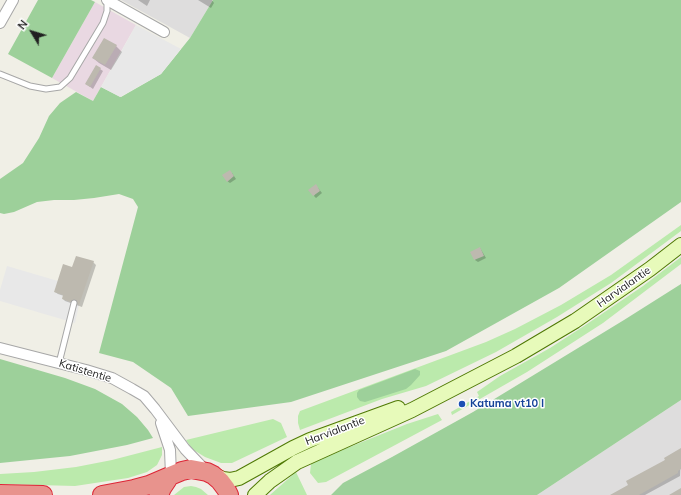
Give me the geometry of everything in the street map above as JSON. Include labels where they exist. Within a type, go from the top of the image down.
[{"type":"highway","points":[[102,495],[149,485],[182,471],[191,469],[210,473],[220,481],[229,495]]},
{"type":"highway","points":[[159,495],[162,488],[171,476]]},
{"type":"highway","points":[[0,494],[43,495]]},
{"type":"main road","name":"Harvialantie","points":[[256,495],[270,482],[297,462],[387,422],[516,356],[575,320],[650,270],[681,245]]},
{"type":"main road","name":"Harvialantie","points":[[210,473],[223,479],[230,480],[239,478],[310,440],[460,385]]},
{"type":"street","points":[[2,17],[13,0]]},
{"type":"street","points":[[107,0],[164,32]]},
{"type":"street","name":"Katistentie","points":[[0,348],[86,370],[119,382],[144,396],[185,449],[210,473]]},
{"type":"street","name":"Katistentie","points":[[158,414],[170,450],[171,476]]},
{"type":"lane","points":[[0,74],[30,86],[46,89],[60,87],[70,78],[102,23],[107,11],[107,0]]},
{"type":"lane","points":[[58,363],[74,303]]},
{"type":"shaded area","points":[[121,0],[213,0],[190,38]]},
{"type":"shaded area","points":[[95,2],[136,25],[93,101],[52,78]]},
{"type":"shaded area","points":[[136,25],[181,49],[161,74],[120,97],[101,87]]},
{"type":"shaded area","points":[[7,266],[58,281],[54,292],[63,295],[62,299],[79,305],[75,323],[0,301],[0,290]]},
{"type":"shaded area","points":[[681,400],[681,495],[537,495]]},
{"type":"green space","points":[[38,0],[91,0],[95,2],[52,78],[8,54]]},
{"type":"green space","points":[[213,0],[681,0],[681,202],[559,288],[446,351],[291,402],[188,416],[171,388],[133,362],[99,353],[138,207],[133,199],[119,194],[74,200],[54,200],[37,202],[14,212],[4,214],[0,213],[0,179],[23,163],[39,138],[49,116],[60,103],[76,92],[93,101],[101,87],[121,97],[161,74],[190,38]]},
{"type":"green space","points":[[681,225],[681,231],[611,283],[557,317],[496,352],[426,386],[382,399],[300,430],[298,416],[300,411],[486,342],[515,329],[561,305],[611,275]]},
{"type":"green space","points":[[681,257],[681,264],[603,323],[527,372],[452,415],[451,412],[479,396],[477,392],[500,376],[550,348],[584,326],[643,286]]},
{"type":"green space","points":[[681,284],[681,400],[537,495],[331,495],[343,483],[473,412]]},
{"type":"green space","points":[[0,359],[65,378],[95,389],[122,404],[137,417],[153,438],[127,445],[70,456],[0,463]]},
{"type":"green space","points":[[415,369],[420,371],[420,375],[406,389],[365,402],[360,401],[357,397],[359,390]]},
{"type":"green space","points":[[438,414],[442,420],[326,482],[318,483],[310,473],[311,464],[407,424]]},
{"type":"green space","points":[[273,419],[281,423],[287,437],[232,463],[221,463],[205,457],[192,449],[186,440]]},
{"type":"green space","points":[[162,447],[162,455],[157,465],[147,472],[128,478],[75,486],[0,484],[0,474],[76,467],[112,460]]},
{"type":"green space","points":[[296,472],[307,495],[270,495],[271,494]]},
{"type":"green space","points":[[191,486],[201,489],[208,495],[174,495],[184,487]]},
{"type":"building","points":[[104,38],[117,45],[105,65],[92,58]]},
{"type":"building","points":[[96,65],[101,68],[90,87],[85,84]]},
{"type":"building","points":[[230,170],[234,176],[227,182],[222,175]]},
{"type":"building","points":[[316,184],[320,191],[313,196],[308,190]]},
{"type":"building","points":[[480,247],[484,256],[474,260],[470,252]]},
{"type":"building","points":[[76,256],[94,261],[79,305],[62,299],[63,295],[54,292],[63,264],[72,267]]},
{"type":"building","points":[[681,448],[681,469],[678,473],[639,495],[610,495],[628,485],[626,481],[665,460],[664,458]]},
{"type":"building","points":[[681,488],[681,495],[669,495]]},
{"type":"place","name":"Katuma vt10 I","points":[[462,404]]}]
